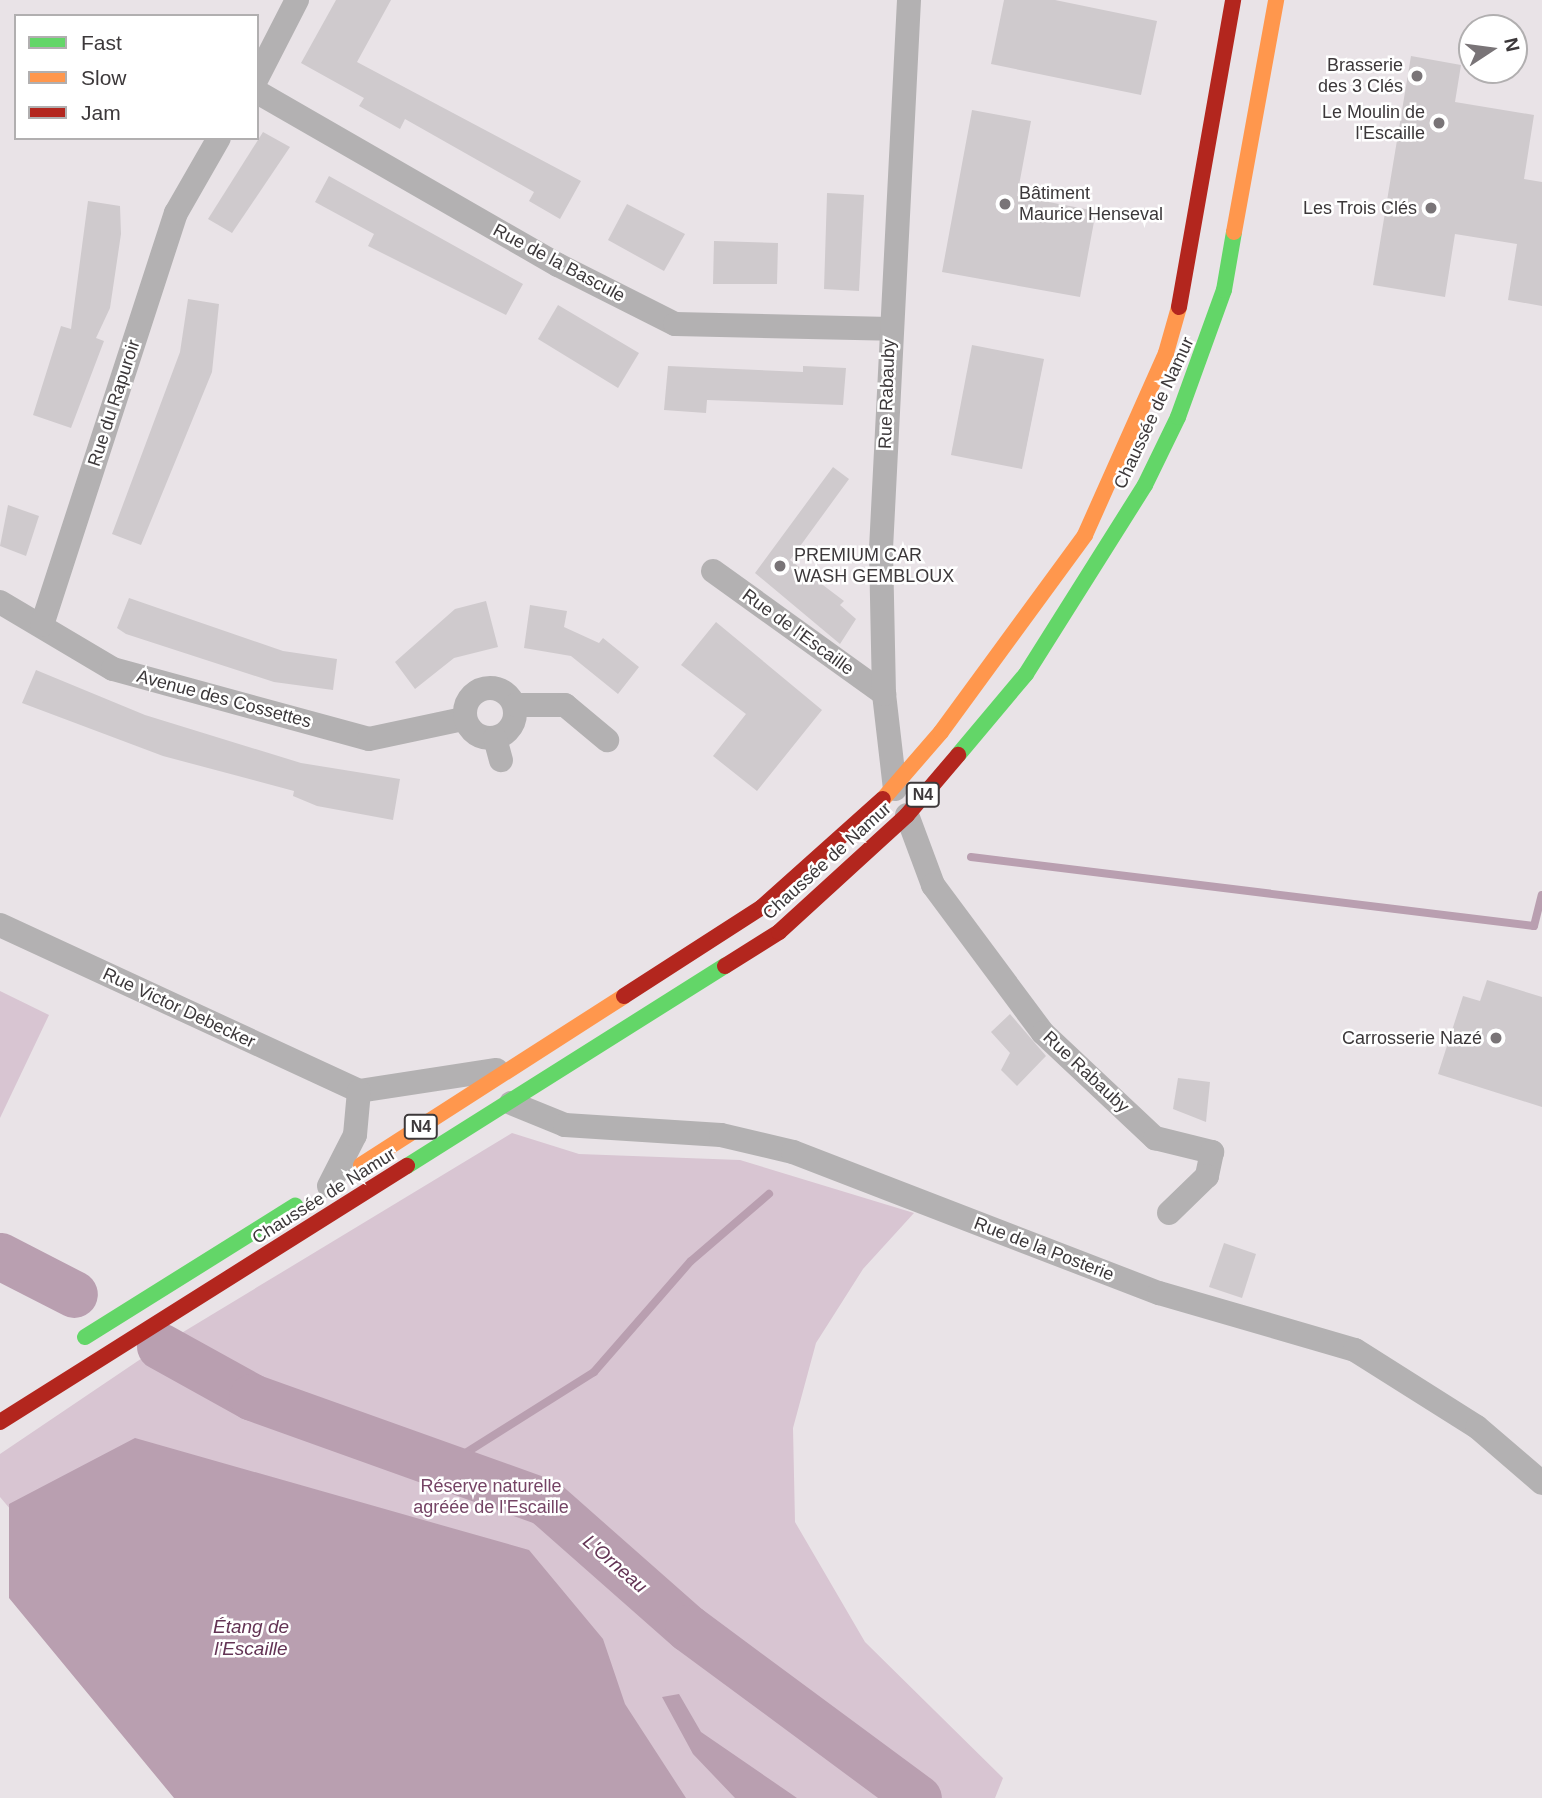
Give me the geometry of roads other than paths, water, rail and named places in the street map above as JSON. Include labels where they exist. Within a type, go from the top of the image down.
[{"type":"main road","name":"Chaussée de Namur","points":[[67,1348],[184,1273],[318,1193],[762,907],[895,789],[1085,536],[1137,422],[1188,278],[1233,0]]},
{"type":"main road","name":"Chaussée de Namur","points":[[0,1422],[779,932],[907,815],[1026,674],[1145,485],[1178,416],[1224,290],[1276,0]]},
{"type":"street","points":[[259,74],[297,0]]},
{"type":"street","name":"Rue Rabauby","points":[[895,789],[884,694],[881,549],[890,328],[909,0]]},
{"type":"street","name":"Rue de la Bascule","points":[[259,93],[558,265],[675,324],[890,328]]},
{"type":"street","name":"Rue du Rapuroir","points":[[42,625],[188,183],[218,140]]},
{"type":"street","name":"Rue de l'Escaille","points":[[713,571],[884,694]]},
{"type":"street","name":"Avenue des Cossettes","points":[[0,602],[113,669],[369,739],[463,719]]},
{"type":"street","points":[[515,705],[515,719],[498,750],[475,735],[463,719],[471,694],[496,687],[515,705],[565,705],[607,740]]},
{"type":"street","name":"Rue Rabauby","points":[[907,815],[933,885],[1043,1033],[1155,1138],[1212,1152],[1207,1176],[1170,1213]]},
{"type":"street","name":"Rue Victor Debecker","points":[[0,925],[359,1091]]},
{"type":"street","points":[[318,1193],[355,1135],[359,1091],[513,1068]]},
{"type":"street","name":"Rue de la Posterie","points":[[511,1103],[565,1125],[721,1135],[793,1152],[1159,1293],[1355,1350],[1476,1427],[1542,1483]]},
{"type":"water","name":"Étang de l'Escaille","points":[[135,1438],[529,1550],[603,1639],[625,1704],[686,1798],[174,1798],[9,1598],[9,1504]]},
{"type":"water","points":[[679,1694],[701,1732],[797,1798],[735,1798],[693,1754],[662,1697]]},
{"type":"waterway","points":[[971,857],[1534,926],[1542,895]]},
{"type":"waterway","points":[[445,1466],[594,1372],[691,1261],[769,1194]]},
{"type":"waterway","name":"L'Orneau","points":[[0,1256],[74,1294]]},
{"type":"waterway","name":"L'Orneau","points":[[160,1346],[252,1397],[545,1502],[688,1628],[918,1798]]},
{"type":"place","name":"Brasserie des 3 Clés","points":[[1417,76]]},
{"type":"place","name":"Le Moulin de l'Escaille","points":[[1439,123]]},
{"type":"place","name":"Bâtiment Maurice Henseval","points":[[1005,204]]},
{"type":"place","name":"Les Trois Clés","points":[[1431,208]]},
{"type":"place","name":"PREMIUM CAR WASH GEMBLOUX","points":[[780,566]]},
{"type":"place","name":"Carrosserie Nazé","points":[[1496,1038]]},
{"type":"park label","name":"Réserve naturelle agréée de l'Escaille","points":[[491,1497]]}]
